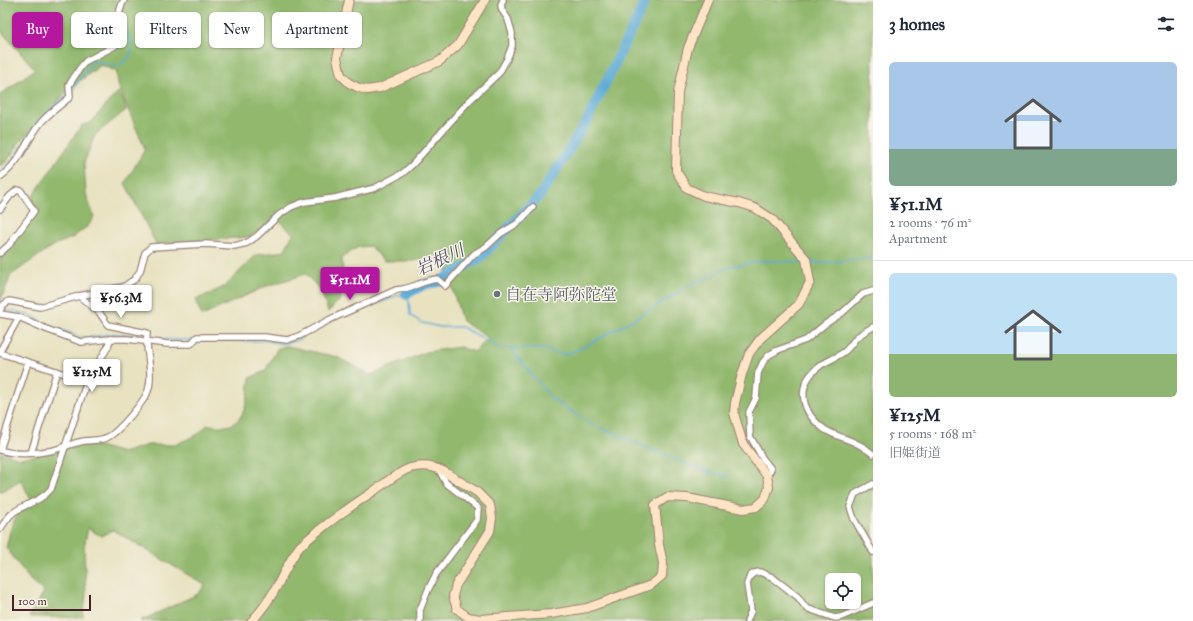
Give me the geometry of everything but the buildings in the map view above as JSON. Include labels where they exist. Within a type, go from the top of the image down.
[{"type":"street","points":[[0,177],[8,172],[16,163],[40,124],[70,97],[69,85],[86,61],[115,46],[119,11],[124,0]]},
{"type":"street","points":[[349,0],[337,58],[341,75],[349,83],[367,90],[380,88],[440,61],[458,45],[485,0]]},
{"type":"street","points":[[0,310],[3,304],[9,301],[40,307],[79,296],[123,287],[135,279],[140,271],[147,249],[155,246],[205,244],[241,245],[257,236],[279,215],[291,207],[304,202],[335,198],[375,188],[403,173],[413,164],[469,101],[499,73],[512,46],[512,33],[508,19],[502,10],[501,5],[503,0]]},
{"type":"street","points":[[252,621],[261,611],[276,588],[293,555],[300,546],[310,537],[399,473],[411,468],[425,466],[437,468],[476,492],[490,506],[492,518],[490,531],[456,585],[453,596],[457,609],[468,617],[480,619],[551,614],[587,608],[623,596],[651,584],[662,576],[663,563],[659,546],[655,505],[667,497],[687,498],[743,509],[756,507],[764,499],[768,487],[767,476],[743,444],[734,413],[735,403],[742,374],[749,354],[760,339],[799,304],[810,282],[806,259],[772,219],[756,208],[704,196],[687,188],[676,171],[678,92],[688,48],[708,0]]},
{"type":"street","points":[[0,209],[10,196],[17,190],[21,191],[34,211],[9,245],[0,253]]},
{"type":"street","points":[[0,314],[19,317],[46,330],[81,342],[110,339],[168,344],[191,344],[197,337],[264,337],[287,340],[299,336],[331,319],[396,290],[407,290],[427,280],[437,279],[445,286],[474,254],[486,247],[500,234],[518,223],[533,207]]},
{"type":"street","points":[[767,476],[771,469],[763,460],[750,436],[750,412],[756,398],[758,373],[763,362],[769,355],[778,350],[806,340],[824,325],[842,313],[863,294],[873,291]]},
{"type":"street","points":[[28,362],[0,450],[17,454],[48,452],[83,441],[108,438],[123,425],[137,408],[148,391],[150,373],[146,341],[147,333],[108,325],[99,312],[79,296]]},
{"type":"street","points":[[19,317],[0,352],[87,381]]},
{"type":"street","points":[[873,327],[857,337],[846,350],[822,364],[815,370],[804,388],[803,398],[806,409],[813,419],[825,429],[864,447],[873,454]]},
{"type":"street","points":[[0,529],[12,513],[45,497],[51,490],[87,381],[108,347],[110,339]]},
{"type":"street","points":[[31,453],[57,371]]},
{"type":"street","points":[[420,621],[420,610],[436,574],[477,520],[478,508],[446,483],[437,468]]},
{"type":"street","points":[[873,484],[854,494],[850,507],[854,519],[873,552]]},
{"type":"street","points":[[747,621],[751,611],[747,584],[750,576],[754,573],[760,572],[772,577],[798,597],[806,608],[835,618],[873,603]]},
{"type":"green space","points":[[0,0],[873,0],[873,621],[140,621],[198,594],[205,585],[113,530],[101,536],[88,528],[84,547],[86,596],[83,617],[29,617],[44,592],[31,581],[6,548],[13,522],[20,511],[32,502],[21,480],[0,492],[0,452],[20,458],[87,445],[99,446],[122,453],[148,445],[175,445],[198,434],[207,425],[226,426],[233,424],[242,414],[245,407],[250,378],[265,371],[278,348],[287,346],[337,357],[371,375],[426,352],[460,347],[474,352],[488,338],[462,321],[442,254],[413,261],[384,261],[370,246],[358,247],[342,258],[344,285],[339,301],[328,312],[321,291],[306,274],[264,287],[202,316],[195,300],[224,287],[256,255],[284,251],[293,234],[276,218],[250,237],[156,244],[125,183],[145,149],[119,88],[116,71],[101,65],[69,89],[19,143],[7,161],[0,166],[0,95],[35,69],[16,48],[63,48],[63,12],[12,12],[12,43],[0,30]]},
{"type":"green space","points":[[118,92],[124,102],[126,110],[95,135],[84,163],[86,194],[94,217],[88,226],[72,238],[54,245],[11,275],[0,302],[0,252],[31,222],[33,196],[82,125],[90,123]]},
{"type":"waterway","name":"岩根川","points":[[406,294],[425,284],[438,282],[479,259],[541,194],[587,121],[646,0]]},
{"type":"waterway","points":[[72,91],[92,62],[95,61],[116,66],[128,59],[132,48],[127,30]]},
{"type":"waterway","points":[[49,110],[68,94]]},
{"type":"waterway","points":[[0,172],[13,160],[33,128],[45,114]]},
{"type":"waterway","points":[[810,262],[821,263],[873,257]]},
{"type":"waterway","points":[[363,307],[385,301],[397,295],[406,294],[409,302],[410,315],[422,323],[440,327],[462,327],[500,348],[542,349],[564,355],[586,346],[692,284],[728,267],[762,261],[804,262]]},
{"type":"waterway","name":"岩根川","points":[[2,310],[30,315],[45,324],[80,337],[87,338],[113,334],[144,336]]},
{"type":"waterway","name":"岩根川","points":[[148,337],[170,340],[192,340]]},
{"type":"waterway","name":"岩根川","points":[[196,340],[268,341],[284,344],[303,337]]},
{"type":"waterway","points":[[511,349],[552,399],[591,424],[677,460],[709,472],[730,477]]},
{"type":"place","name":"自在寺阿弥陀堂","points":[[497,294]]}]
